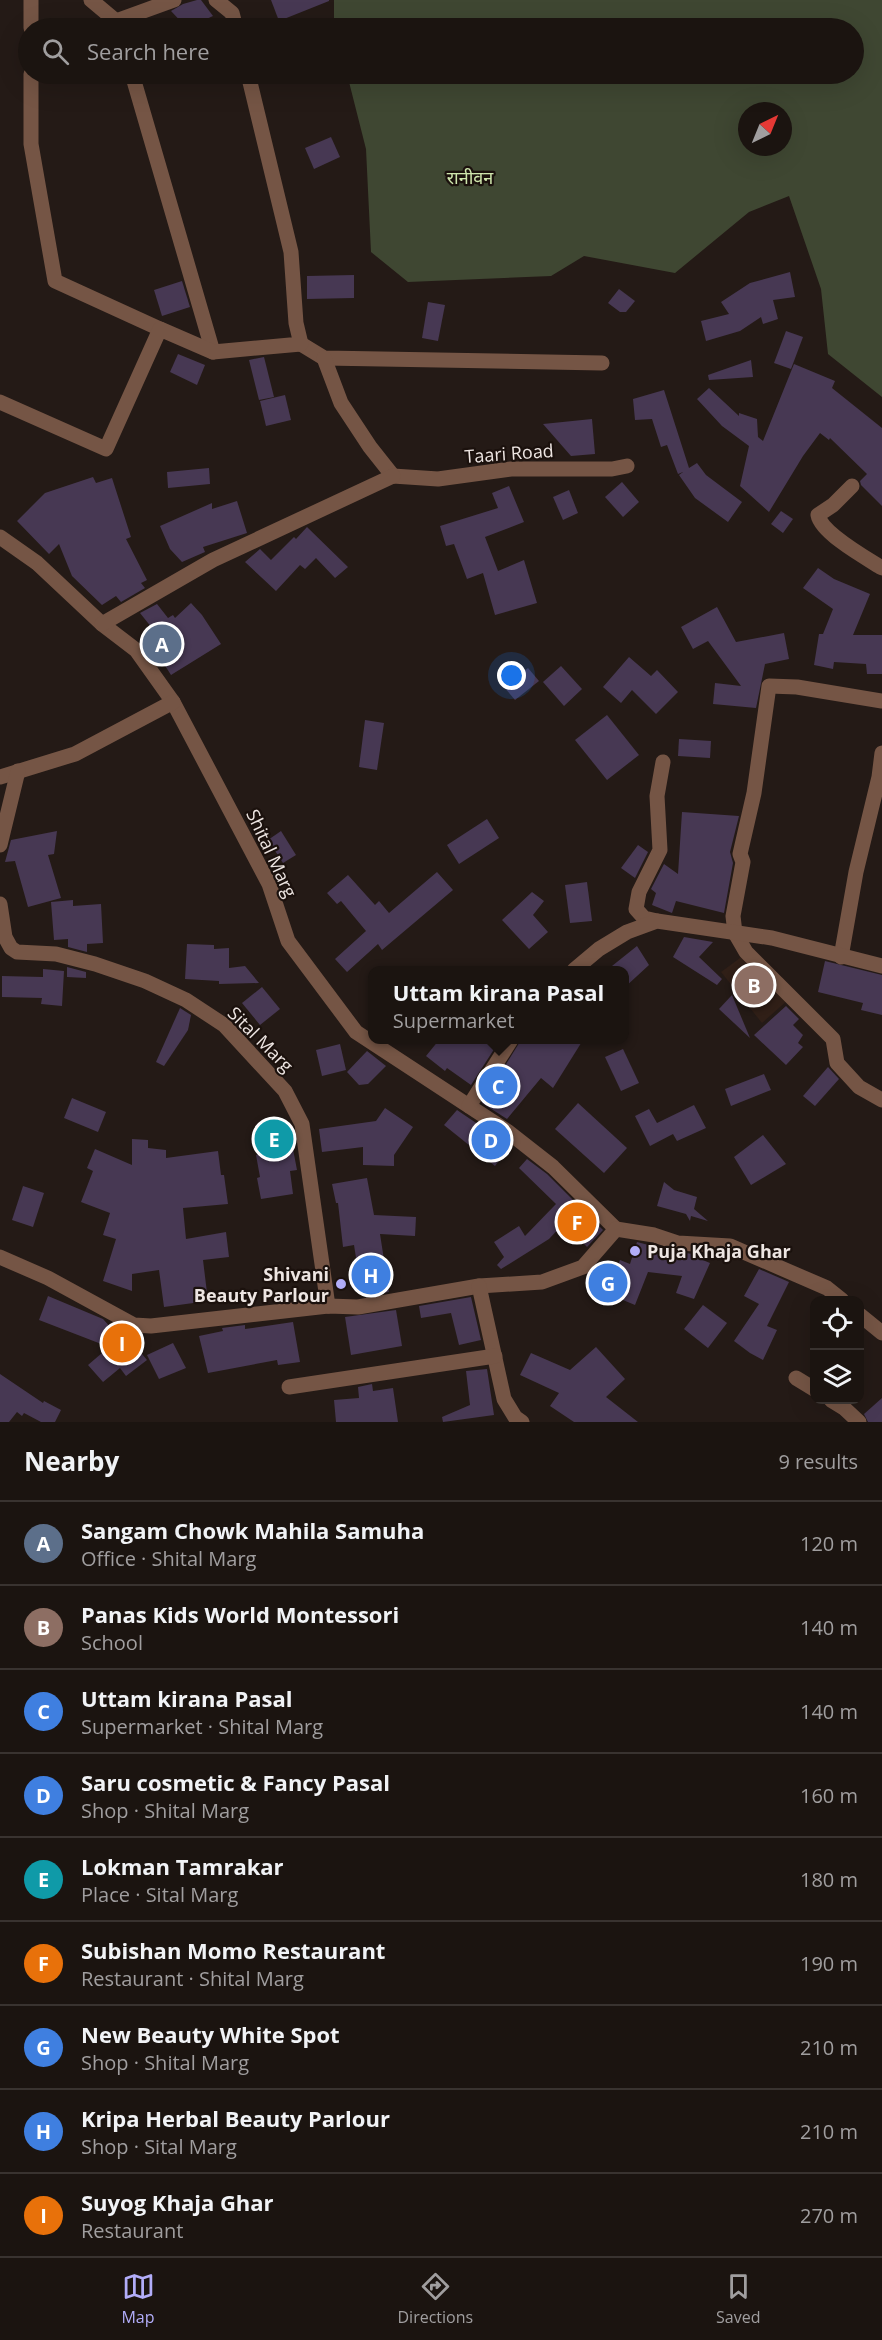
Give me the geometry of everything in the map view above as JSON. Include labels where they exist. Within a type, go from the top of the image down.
[{"type":"street","points":[[31,0],[31,18]]},
{"type":"street","points":[[91,0],[110,18]]},
{"type":"street","points":[[134,18],[174,0]]},
{"type":"street","points":[[216,0],[232,13],[233,18]]},
{"type":"street","points":[[31,84],[31,144],[55,281],[213,352],[301,344],[324,358],[602,363]]},
{"type":"street","points":[[135,84],[213,352]]},
{"type":"street","points":[[250,84],[291,252],[296,323],[301,344]]},
{"type":"street","points":[[1,404],[106,449],[160,328]]},
{"type":"street","points":[[102,624],[213,560],[393,476],[370,447],[341,403],[324,358]]},
{"type":"street","name":"Taari Road","points":[[393,476],[438,479],[511,469],[612,469],[627,466]]},
{"type":"street","points":[[852,486],[819,515],[819,521],[830,535],[882,568]]},
{"type":"street","name":"Shital Marg","points":[[0,537],[37,563],[102,624],[136,650],[173,702],[269,884],[288,941],[356,1032],[368,1040]]},
{"type":"street","points":[[882,700],[797,687],[769,686],[733,916],[735,933],[752,959],[833,1039],[837,1063],[859,1087],[882,1100]]},
{"type":"street","points":[[0,777],[75,754],[173,702]]},
{"type":"street","points":[[841,957],[856,872],[879,777],[882,753]]},
{"type":"street","points":[[663,762],[657,796],[660,850],[639,892],[636,909],[644,918],[772,938],[882,966]]},
{"type":"street","points":[[0,845],[18,771]]},
{"type":"street","name":"Sital Marg","points":[[0,904],[5,937],[11,948],[17,952],[57,954],[95,964],[145,981],[186,1000],[224,1025],[285,1091],[302,1124],[328,1306]]},
{"type":"street","points":[[579,966],[599,949],[627,932],[657,921]]},
{"type":"street","name":"Shital Marg","points":[[374,1044],[507,1131],[553,1167],[616,1229]]},
{"type":"street","points":[[469,1106],[508,1044]]},
{"type":"street","points":[[0,1257],[48,1278],[134,1326],[328,1306],[358,1307],[480,1286],[542,1282],[584,1267],[616,1229],[654,1235],[678,1243],[730,1246],[827,1288],[837,1296]]},
{"type":"street","points":[[480,1286],[504,1399],[515,1417],[522,1422]]},
{"type":"street","points":[[864,1318],[882,1333]]},
{"type":"street","points":[[289,1387],[495,1356]]},
{"type":"street","points":[[796,1378],[810,1387]]},
{"type":"street","points":[[838,1404],[859,1422]]},
{"type":"shaded area","points":[[744,955],[789,999],[762,1023],[721,972]]},
{"type":"green space","name":"रानीवन","points":[[334,0],[882,0],[882,397],[828,354],[821,289],[789,196],[749,212],[675,273],[584,256],[551,276],[408,282],[371,252],[366,149],[350,84],[864,84],[864,18],[334,18]]},
{"type":"building","points":[[201,0],[213,16],[178,18],[171,11],[183,4]]},
{"type":"building","points":[[271,0],[329,0],[286,18],[278,18]]},
{"type":"building","points":[[331,137],[340,157],[314,169],[305,148]]},
{"type":"building","points":[[790,272],[795,297],[773,300],[778,319],[763,324],[761,317],[740,331],[706,341],[701,321],[729,314],[721,302],[750,283]]},
{"type":"building","points":[[354,275],[354,298],[307,299],[307,276]]},
{"type":"building","points":[[182,281],[190,307],[162,316],[154,290]]},
{"type":"building","points":[[619,289],[635,301],[626,312],[620,312],[608,303]]},
{"type":"building","points":[[428,302],[445,305],[438,341],[422,338]]},
{"type":"building","points":[[786,331],[803,337],[791,369],[774,363]]},
{"type":"building","points":[[178,354],[205,365],[197,385],[170,372]]},
{"type":"building","points":[[264,357],[274,397],[259,400],[249,360]]},
{"type":"building","points":[[751,360],[753,377],[709,380],[708,375]]},
{"type":"building","points":[[794,364],[835,381],[832,388],[882,428],[882,506],[861,485],[860,481],[867,474],[830,438],[829,440],[820,433],[803,456],[769,512],[740,486],[749,446],[722,426],[697,399],[709,388],[739,416],[739,413],[757,419],[758,437],[763,441]]},
{"type":"building","points":[[664,390],[689,468],[697,463],[706,475],[742,502],[728,522],[695,498],[679,475],[683,472],[678,474],[667,445],[661,447],[652,419],[635,420],[633,399]]},
{"type":"building","points":[[285,395],[291,420],[266,426],[260,401]]},
{"type":"building","points":[[592,419],[595,454],[571,456],[543,424]]},
{"type":"building","points":[[209,468],[210,484],[168,488],[167,472]]},
{"type":"building","points":[[93,477],[96,483],[112,478],[131,537],[126,539],[147,580],[141,583],[145,588],[121,602],[116,596],[102,605],[72,576],[59,544],[49,554],[17,521],[45,493]]},
{"type":"building","points":[[622,482],[639,502],[623,517],[605,497]]},
{"type":"building","points":[[509,486],[524,522],[485,537],[498,571],[524,560],[537,603],[495,615],[483,573],[467,579],[454,544],[446,546],[440,526],[498,508],[492,493]]},
{"type":"building","points":[[569,490],[578,513],[563,520],[553,497]]},
{"type":"building","points":[[237,501],[247,533],[203,547],[205,552],[182,562],[170,549],[160,526],[212,503],[212,509]]},
{"type":"building","points":[[781,511],[793,519],[783,533],[771,524]]},
{"type":"building","points":[[307,527],[348,567],[335,578],[316,558],[305,569],[300,565],[276,591],[245,562],[260,549],[271,560]]},
{"type":"building","points":[[818,568],[834,579],[870,594],[853,635],[882,635],[882,674],[867,674],[866,664],[834,662],[833,669],[814,665],[819,634],[823,634],[833,609],[803,588]]},
{"type":"building","points":[[191,603],[221,644],[171,675],[155,650],[164,643],[140,613],[157,604],[168,618],[173,615],[175,618]]},
{"type":"building","points":[[717,607],[736,642],[784,633],[789,659],[765,664],[756,708],[713,704],[715,683],[741,686],[708,641],[693,649],[681,627]]},
{"type":"building","points":[[629,657],[651,676],[657,670],[678,692],[656,714],[632,690],[621,703],[603,687]]},
{"type":"building","points":[[561,666],[582,689],[564,706],[543,682]]},
{"type":"building","points":[[528,668],[539,681],[515,700],[504,687]]},
{"type":"building","points":[[607,715],[639,755],[607,780],[575,740]]},
{"type":"building","points":[[365,720],[384,723],[377,770],[359,767]]},
{"type":"building","points":[[679,739],[711,741],[710,758],[678,756]]},
{"type":"building","points":[[682,812],[739,816],[730,852],[733,863],[724,913],[676,901],[672,913],[652,905],[656,893],[651,889],[664,864],[678,874]]},
{"type":"building","points":[[487,819],[499,838],[459,864],[447,845]]},
{"type":"building","points":[[57,831],[54,854],[48,855],[61,898],[28,907],[15,861],[5,862],[11,840]]},
{"type":"building","points":[[281,831],[296,855],[283,863],[268,840]]},
{"type":"building","points":[[638,845],[648,852],[635,878],[621,868]]},
{"type":"building","points":[[437,872],[453,890],[382,950],[378,944],[347,972],[335,959],[366,931],[341,901],[337,904],[327,893],[348,875],[375,905],[379,901],[389,913]]},
{"type":"building","points":[[587,882],[592,921],[570,923],[565,885]]},
{"type":"building","points":[[532,892],[544,901],[533,915],[548,932],[529,949],[502,920]]},
{"type":"building","points":[[73,900],[73,906],[101,904],[103,943],[87,944],[87,952],[68,947],[68,939],[54,940],[51,902]]},
{"type":"building","points":[[684,937],[713,942],[699,957],[722,979],[717,985],[673,957]]},
{"type":"building","points":[[187,944],[214,945],[214,949],[229,948],[229,968],[245,966],[259,983],[219,984],[219,981],[185,979]]},
{"type":"building","points":[[637,946],[649,965],[629,983],[629,966],[612,966]]},
{"type":"building","points":[[825,961],[882,975],[882,1015],[861,1010],[863,1003],[818,992]]},
{"type":"building","points":[[67,967],[86,972],[86,978],[67,977]]},
{"type":"building","points":[[43,969],[64,971],[62,1006],[41,1004],[42,998],[2,997],[2,976],[43,977]]},
{"type":"building","points":[[262,987],[280,1009],[260,1025],[242,1003]]},
{"type":"building","points":[[732,995],[750,1038],[719,1009]]},
{"type":"building","points":[[786,1006],[799,1019],[793,1025],[803,1035],[798,1043],[803,1047],[786,1065],[754,1035]]},
{"type":"building","points":[[180,1008],[191,1015],[188,1030],[164,1066],[156,1062]]},
{"type":"building","points":[[340,1044],[346,1070],[322,1076],[316,1050]]},
{"type":"building","points":[[436,1044],[497,1044],[471,1085],[447,1068],[445,1071],[426,1056]]},
{"type":"building","points":[[519,1044],[580,1044],[553,1088],[541,1078],[507,1119],[482,1103]]},
{"type":"building","points":[[623,1049],[639,1083],[621,1091],[605,1057]]},
{"type":"building","points":[[367,1051],[386,1066],[368,1084],[359,1085],[347,1072]]},
{"type":"building","points":[[828,1067],[839,1079],[815,1106],[803,1096]]},
{"type":"building","points":[[764,1074],[771,1090],[731,1106],[725,1089]]},
{"type":"building","points":[[72,1098],[106,1112],[98,1132],[64,1118]]},
{"type":"building","points":[[578,1103],[627,1148],[604,1173],[555,1129]]},
{"type":"building","points":[[694,1105],[706,1128],[677,1141],[673,1134],[650,1146],[635,1116],[649,1109],[657,1123]]},
{"type":"building","points":[[385,1108],[413,1127],[394,1155],[394,1166],[363,1165],[363,1147],[322,1152],[319,1129],[376,1121]]},
{"type":"building","points":[[457,1110],[510,1146],[495,1166],[444,1125]]},
{"type":"building","points":[[288,1123],[297,1170],[290,1171],[293,1194],[261,1199],[257,1178],[260,1177],[256,1155],[260,1154],[256,1132],[268,1130],[267,1127]]},
{"type":"building","points":[[763,1135],[786,1164],[751,1185],[734,1157]]},
{"type":"building","points":[[132,1139],[148,1140],[148,1148],[166,1150],[166,1158],[218,1151],[228,1204],[183,1208],[186,1239],[226,1232],[229,1257],[203,1260],[208,1301],[164,1307],[159,1270],[132,1274],[132,1291],[103,1281],[116,1239],[103,1235],[110,1213],[81,1202],[93,1171],[87,1168],[95,1149],[132,1165]]},
{"type":"building","points":[[527,1159],[547,1174],[603,1230],[587,1247],[564,1223],[549,1239],[501,1269],[497,1265],[504,1257],[494,1242],[519,1226],[525,1236],[556,1204],[519,1168]]},
{"type":"building","points":[[367,1178],[374,1215],[416,1217],[415,1236],[380,1234],[389,1292],[362,1296],[354,1245],[343,1247],[338,1203],[336,1203],[332,1184]]},
{"type":"building","points":[[664,1182],[674,1190],[697,1197],[694,1209],[708,1221],[691,1216],[690,1221],[686,1214],[657,1206]]},
{"type":"building","points":[[23,1186],[44,1193],[33,1227],[12,1220]]},
{"type":"building","points":[[637,1242],[675,1252],[694,1254],[693,1256],[710,1263],[694,1299],[676,1293],[682,1276],[648,1272],[635,1305],[606,1293],[620,1260],[630,1264]]},
{"type":"building","points":[[759,1269],[789,1282],[767,1326],[777,1330],[763,1360],[734,1341],[759,1304],[744,1296]]},
{"type":"building","points":[[48,1296],[103,1319],[122,1340],[127,1336],[147,1360],[126,1376],[120,1368],[103,1382],[88,1365],[109,1347],[39,1320]]},
{"type":"building","points":[[471,1297],[481,1340],[459,1345],[451,1313],[421,1318],[419,1306]]},
{"type":"building","points":[[703,1305],[727,1323],[708,1348],[684,1329]]},
{"type":"building","points":[[396,1310],[402,1346],[351,1355],[345,1317]]},
{"type":"building","points":[[293,1322],[300,1362],[278,1365],[277,1360],[208,1373],[199,1336],[223,1331],[222,1328],[245,1325],[245,1329]]},
{"type":"building","points":[[173,1343],[186,1368],[159,1379],[147,1355]]},
{"type":"building","points":[[596,1347],[625,1379],[606,1397],[638,1422],[574,1422],[550,1406],[559,1393],[520,1375],[531,1353],[570,1370]]},
{"type":"building","points":[[487,1369],[494,1415],[443,1422],[442,1417],[470,1405],[466,1371]]},
{"type":"building","points":[[0,1374],[43,1403],[44,1401],[61,1410],[55,1422],[41,1422],[17,1412],[9,1422],[0,1422]]},
{"type":"building","points":[[372,1384],[373,1391],[393,1388],[398,1422],[336,1422],[334,1400],[359,1398],[358,1387]]},
{"type":"building","points":[[882,1398],[882,1422],[868,1422],[864,1414]]},
{"type":"place","name":"Sangam Chowk Mahila Samuha","points":[[162,644]]},
{"type":"place","name":"Panas Kids World Montessori","points":[[754,985]]},
{"type":"place","name":"Uttam kirana Pasal","points":[[498,1086]]},
{"type":"place","name":"Lokman Tamrakar","points":[[274,1139]]},
{"type":"place","name":"Saru cosmetic & Fancy Pasal","points":[[491,1140]]},
{"type":"place","name":"Subishan Momo Restaurant","points":[[577,1222]]},
{"type":"place","name":"Puja Khaja Ghar","points":[[635,1251]]},
{"type":"place","name":"Kripa Herbal Beauty Parlour","points":[[371,1275]]},
{"type":"place","name":"New Beauty White Spot","points":[[608,1283]]},
{"type":"place","name":"Shivani Beauty Parlour","points":[[341,1284]]},
{"type":"place","name":"Suyog Khaja Ghar","points":[[122,1343]]}]
